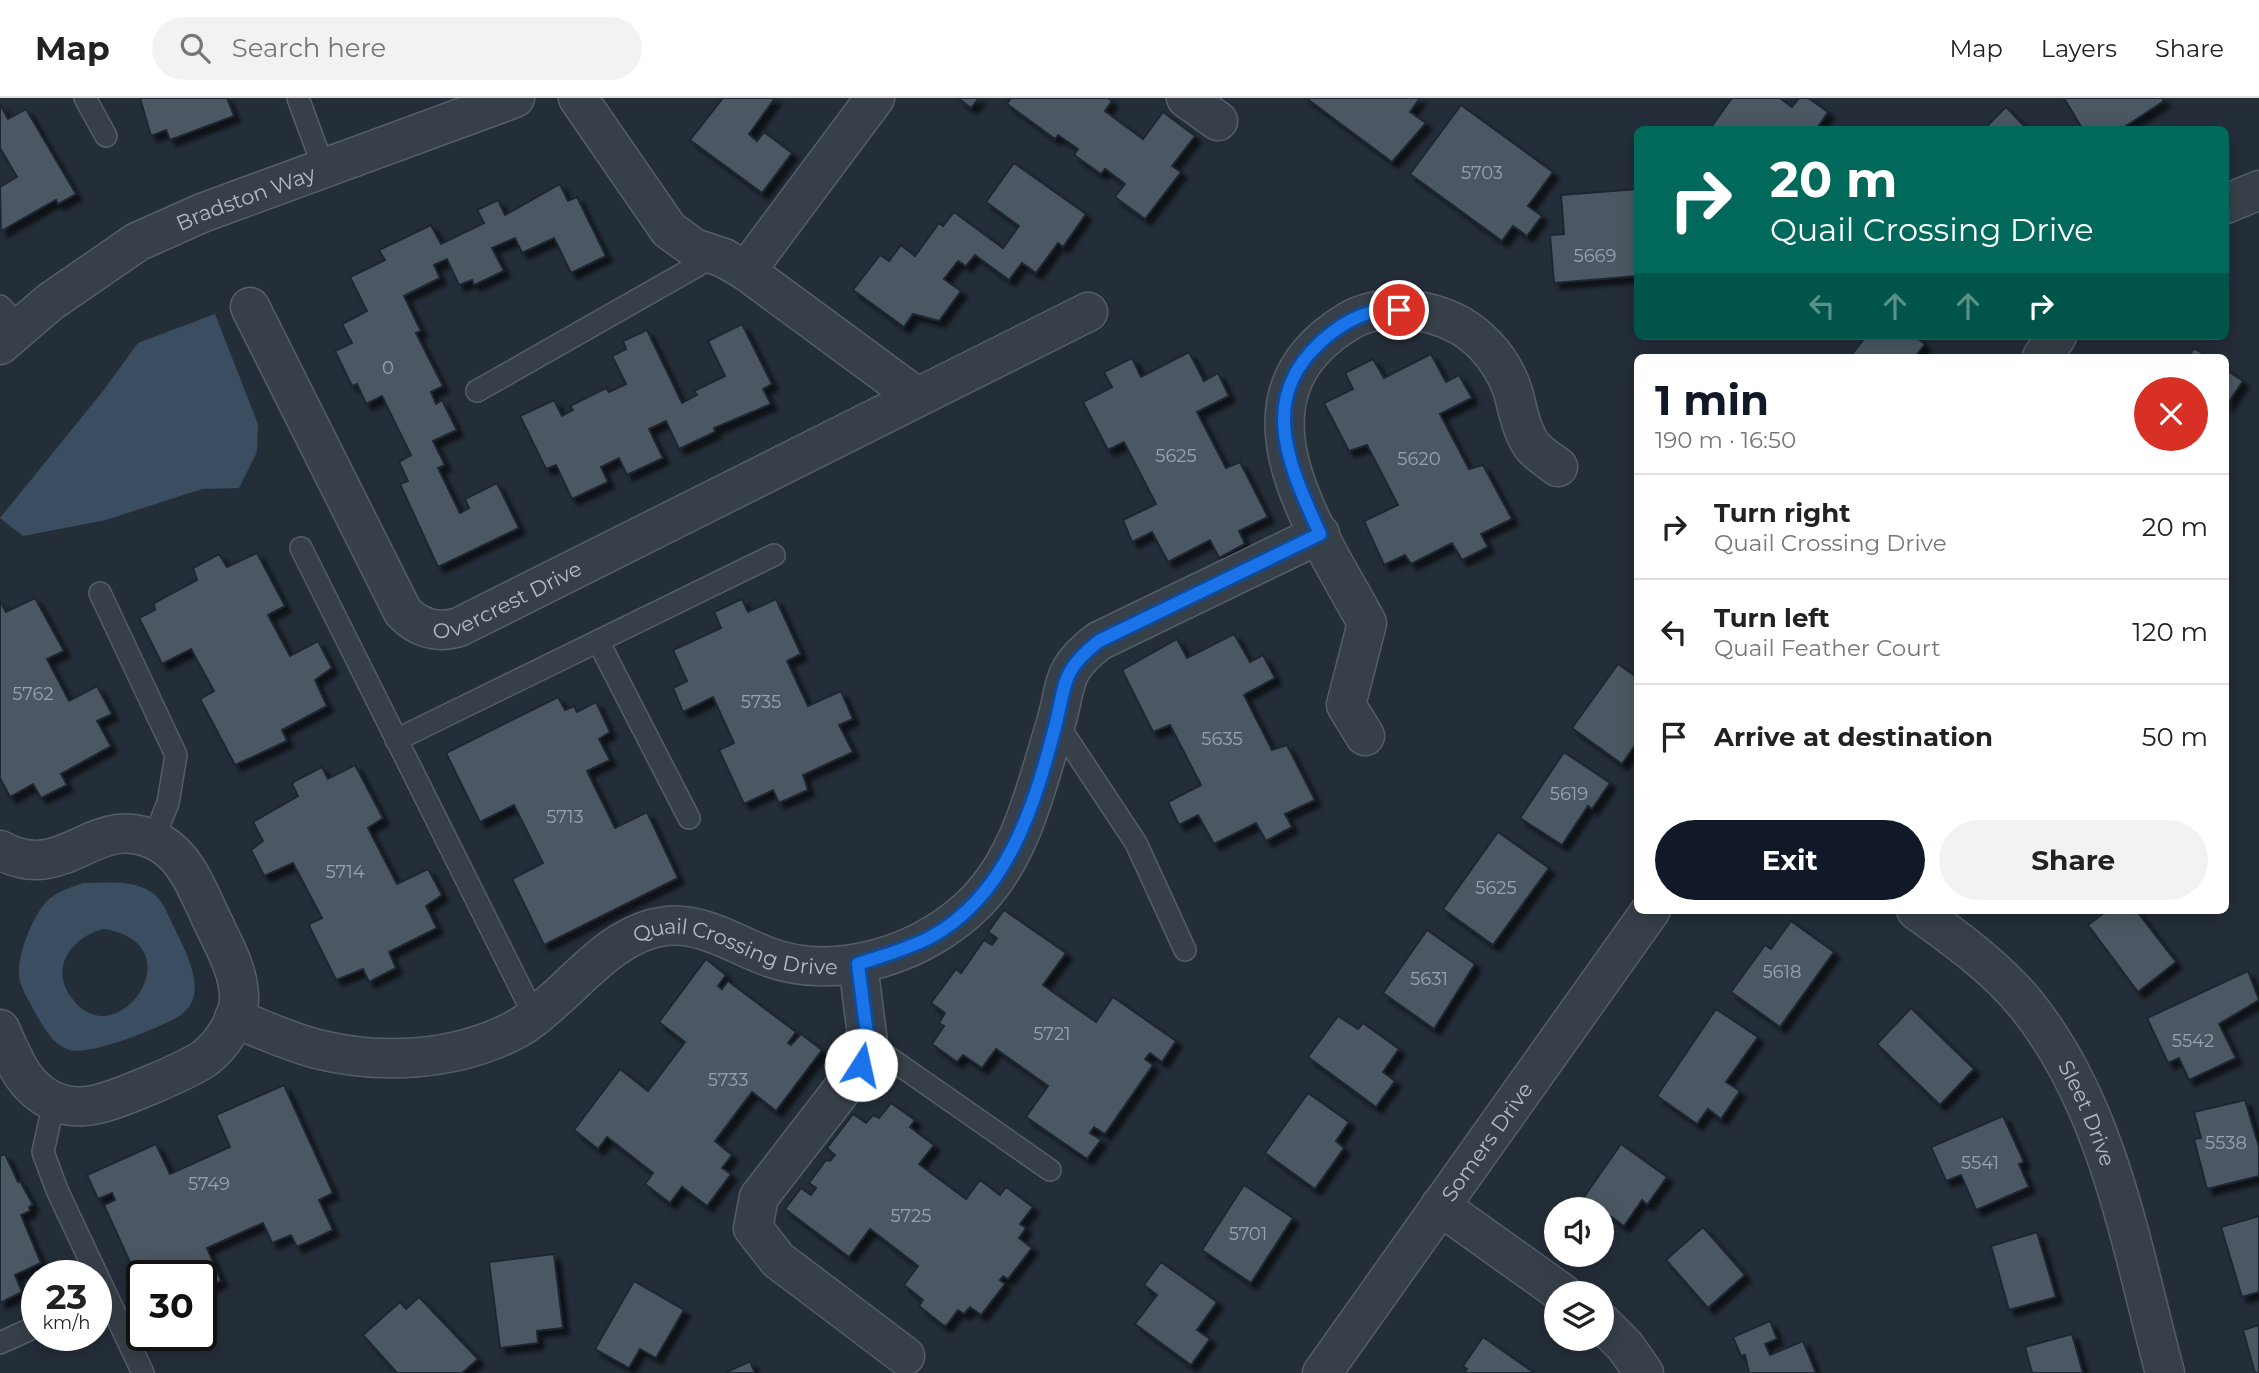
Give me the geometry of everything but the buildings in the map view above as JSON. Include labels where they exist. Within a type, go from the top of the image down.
[{"type":"street","name":"Bradston Way","points":[[7,326],[137,242],[202,213],[515,98]]},
{"type":"street","points":[[578,98],[661,222],[694,248],[731,263],[917,397]]},
{"type":"street","points":[[731,263],[875,98]]},
{"type":"street","points":[[1186,98],[1218,121]]},
{"type":"street","points":[[2229,203],[2259,190]]},
{"type":"street","name":"Overcrest Drive","points":[[250,307],[403,612],[420,626],[434,630],[458,627],[1088,312]]},
{"type":"street","points":[[1366,736],[1346,705],[1367,623],[1320,534],[1287,457],[1282,431],[1296,372],[1321,340],[1355,318],[1374,312],[1423,312],[1449,320],[1475,337],[1504,371],[1532,445],[1558,467]]},
{"type":"street","name":"Quail Crossing Drive","points":[[234,1018],[316,1049],[390,1059],[419,1058],[465,1049],[513,1031],[535,1017],[612,947],[644,931],[666,926],[698,929],[768,957],[798,965],[858,964],[927,939],[946,928],[977,901],[1005,865],[1020,836],[1056,722],[1066,676],[1083,654],[1099,641],[1320,534]]},
{"type":"street","points":[[0,850],[34,862],[49,861],[104,836],[122,834],[153,840],[172,852],[187,869],[232,963],[239,999],[232,1026],[213,1051],[197,1062],[98,1104],[76,1106],[54,1102],[31,1086],[5,1053]]},
{"type":"street","name":"Somers Drive","points":[[1322,1373],[1648,914]]},
{"type":"street","name":"Sleet Drive","points":[[1922,914],[1961,942],[2001,977],[2045,1030],[2073,1075],[2098,1132],[2165,1373]]},
{"type":"street","points":[[858,964],[868,1042],[861,1065],[759,1197],[753,1228],[778,1260],[905,1356]]},
{"type":"street","points":[[1440,1206],[1545,1281]]},
{"type":"street","points":[[1614,1336],[1636,1359],[1644,1373]]},
{"type":"lane","points":[[85,98],[106,136]]},
{"type":"lane","points":[[298,98],[324,169]]},
{"type":"lane","points":[[478,391],[731,263]]},
{"type":"lane","points":[[301,548],[535,1017]]},
{"type":"lane","points":[[396,740],[774,555]]},
{"type":"lane","points":[[100,593],[176,755],[167,803],[153,840]]},
{"type":"lane","points":[[598,641],[689,818]]},
{"type":"lane","points":[[1056,722],[1136,843],[1185,950]]},
{"type":"lane","points":[[868,1042],[1050,1170]]},
{"type":"lane","points":[[54,1102],[43,1152],[86,1260]]},
{"type":"lane","points":[[112,1317],[143,1373]]},
{"type":"lane","points":[[0,1343],[21,1333]]},
{"type":"water","points":[[215,314],[258,424],[257,452],[239,488],[202,489],[106,520],[23,536],[0,518],[103,391],[138,343]]},
{"type":"water","points":[[83,883],[127,883],[144,888],[155,895],[165,908],[185,949],[195,987],[193,999],[187,1009],[176,1018],[123,1040],[79,1051],[64,1048],[50,1036],[26,995],[19,973],[26,938],[43,906],[57,894]],"holes":[[[104,929],[132,939],[145,955],[147,974],[140,993],[126,1008],[108,1015],[89,1013],[71,997],[65,986],[64,964],[68,954],[83,938]]]},
{"type":"route","points":[[861,1065],[868,1042],[858,964],[905,948],[946,928],[977,901],[1005,865],[1020,836],[1041,771],[1056,722],[1062,685],[1083,654],[1099,641],[1320,534],[1293,476],[1282,431],[1283,416],[1296,372],[1321,340],[1355,318],[1374,312],[1399,310]]}]
